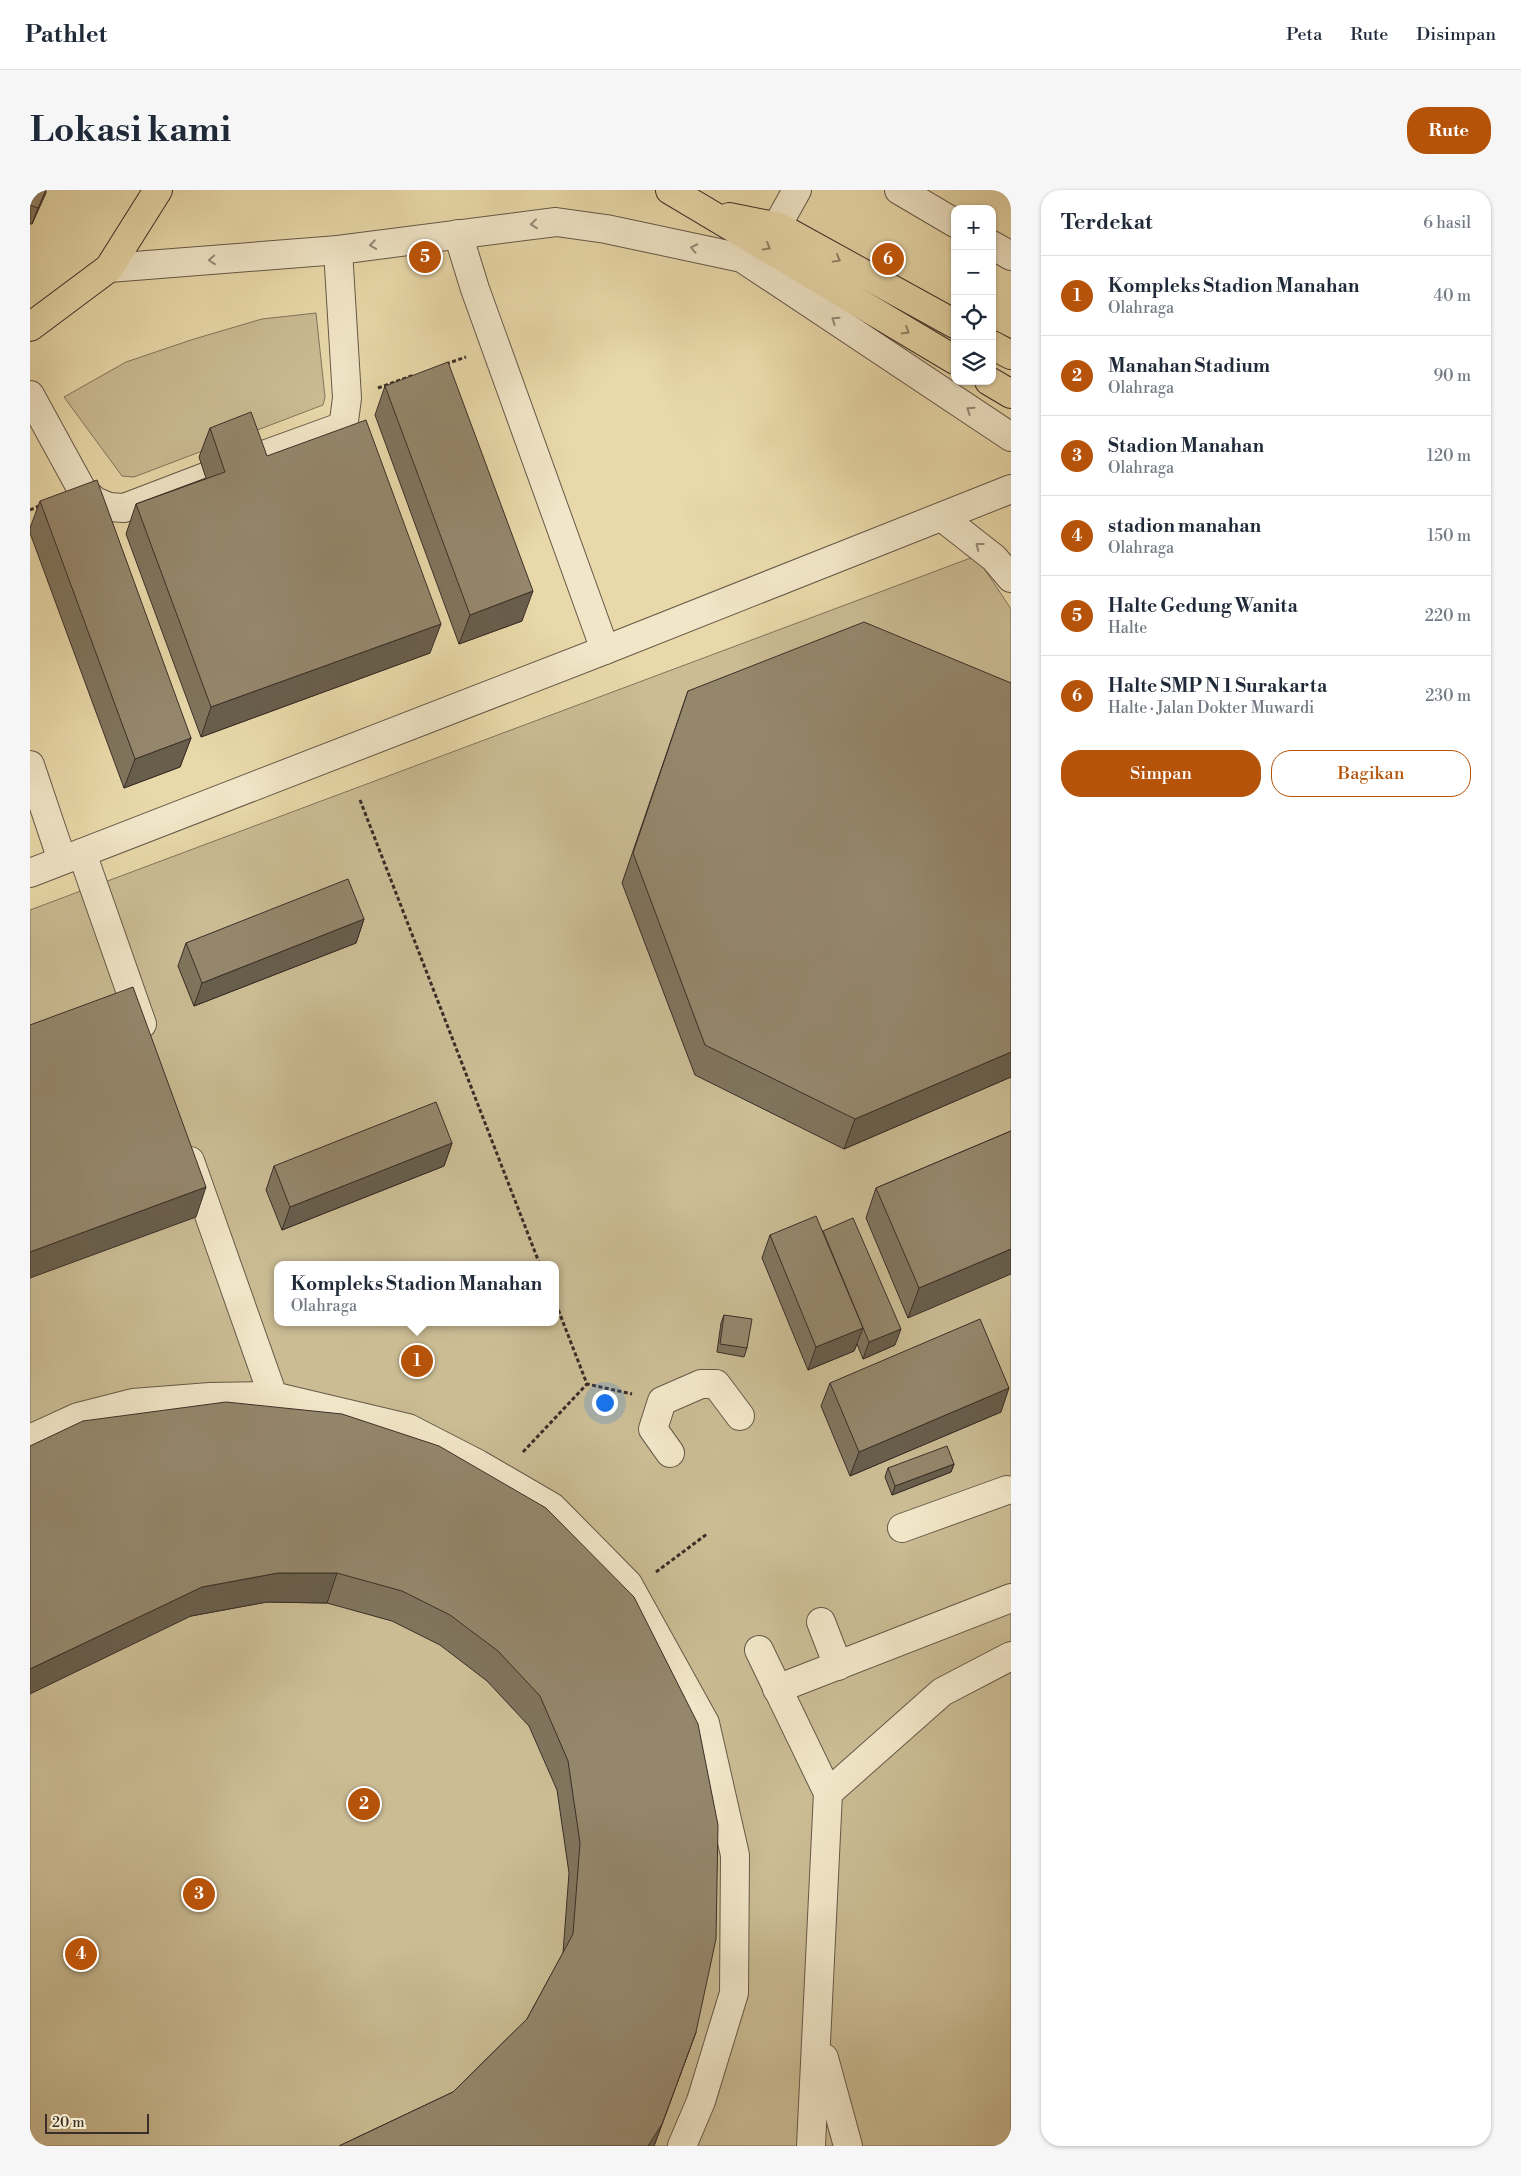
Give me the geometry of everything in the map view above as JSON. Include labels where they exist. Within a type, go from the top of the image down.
[{"type":"main road","points":[[30,328],[109,268],[158,190]]},
{"type":"main road","points":[[670,190],[951,358]]},
{"type":"main road","points":[[710,213],[777,226],[951,322]]},
{"type":"main road","points":[[996,347],[1011,355]]},
{"type":"main road","points":[[996,385],[1011,394]]},
{"type":"street","points":[[777,226],[797,190]]},
{"type":"street","points":[[899,190],[951,221]]},
{"type":"street","points":[[109,268],[338,250],[556,222],[606,228],[742,258],[1011,436]]},
{"type":"street","points":[[458,234],[475,289],[605,650]]},
{"type":"street","points":[[996,247],[1011,256]]},
{"type":"street","points":[[247,461],[338,428],[344,421],[346,398],[338,250]]},
{"type":"street","points":[[30,395],[82,490],[95,502],[109,507],[124,508],[206,477]]},
{"type":"street","points":[[30,873],[943,518],[1011,489]]},
{"type":"street","points":[[943,518],[994,558],[1011,578]]},
{"type":"street","points":[[30,765],[36,799],[72,856],[151,1048]]},
{"type":"street","points":[[180,1133],[273,1396]]},
{"type":"street","points":[[670,1453],[653,1429],[662,1401],[701,1384],[716,1384],[740,1416]]},
{"type":"street","points":[[30,1439],[78,1417],[133,1403],[210,1397],[273,1396],[408,1428],[552,1507],[628,1584],[705,1723],[735,1855],[734,1993],[701,2101],[682,2146]]},
{"type":"street","points":[[902,1528],[1010,1492]]},
{"type":"street","points":[[777,1689],[1011,1598]]},
{"type":"street","points":[[821,1622],[838,1666]]},
{"type":"street","points":[[759,1650],[828,1793],[811,2146]]},
{"type":"street","points":[[828,1793],[942,1692],[1011,1656]]},
{"type":"street","points":[[816,2031],[848,2146]]},
{"type":"path","points":[[440,366],[496,346]]},
{"type":"path","points":[[346,398],[421,372]]},
{"type":"path","points":[[360,800],[538,1261]]},
{"type":"path","points":[[559,1312],[587,1384]]},
{"type":"path","points":[[587,1384],[662,1401]]},
{"type":"path","points":[[500,1477],[587,1384]]},
{"type":"path","points":[[632,1590],[707,1534]]},
{"type":"shaded area","points":[[316,313],[325,397],[323,405],[134,477],[122,476],[64,397],[126,362],[194,339],[262,319]]},
{"type":"shaded area","points":[[976,556],[1011,609],[1011,2146],[30,2146],[30,910]],"holes":[[[356,942],[194,1006],[178,966]]]},
{"type":"building","points":[[30,190],[46,190],[38,208],[30,205]]},
{"type":"building","points":[[448,362],[533,591],[470,615],[385,386]]},
{"type":"building","points":[[251,412],[267,456],[366,420],[441,624],[211,707],[136,504],[225,472],[210,428]]},
{"type":"building","points":[[97,480],[191,738],[135,759],[40,501]]},
{"type":"building","points":[[864,622],[1011,683],[1011,1052],[855,1119],[705,1045],[633,853],[688,691]]},
{"type":"building","points":[[348,879],[364,919],[202,983],[186,943]]},
{"type":"building","points":[[133,987],[206,1187],[30,1252],[30,1025]]},
{"type":"building","points":[[436,1102],[452,1143],[290,1207],[274,1166]]},
{"type":"building","points":[[1011,1131],[1011,1249],[919,1288],[876,1188]]},
{"type":"building","points":[[816,1216],[863,1328],[816,1347],[770,1235]]},
{"type":"building","points":[[853,1218],[901,1329],[869,1342],[823,1231]]},
{"type":"building","points":[[724,1315],[752,1319],[747,1348],[720,1344]]},
{"type":"building","points":[[980,1319],[1009,1388],[859,1452],[830,1383]]},
{"type":"building","points":[[226,1402],[342,1414],[439,1446],[546,1508],[634,1597],[698,1724],[718,1825],[716,1939],[696,2032],[662,2124],[648,2146],[339,2146],[453,2092],[527,2019],[573,1934],[580,1843],[568,1761],[540,1696],[498,1651],[450,1615],[402,1591],[337,1573],[278,1573],[202,1587],[30,1669],[30,1446],[83,1421]]},
{"type":"building","points":[[947,1446],[954,1464],[895,1486],[888,1468]]},
{"type":"place","name":"Halte Gedung Wanita","points":[[425,257]]},
{"type":"place","name":"Halte SMP N 1 Surakarta","points":[[888,259]]},
{"type":"place","name":"Kompleks Stadion Manahan","points":[[417,1361]]},
{"type":"place","name":"Manahan Stadium","points":[[364,1804]]},
{"type":"place","name":"Stadion Manahan","points":[[199,1894]]},
{"type":"place","name":"stadion manahan","points":[[81,1954]]}]
